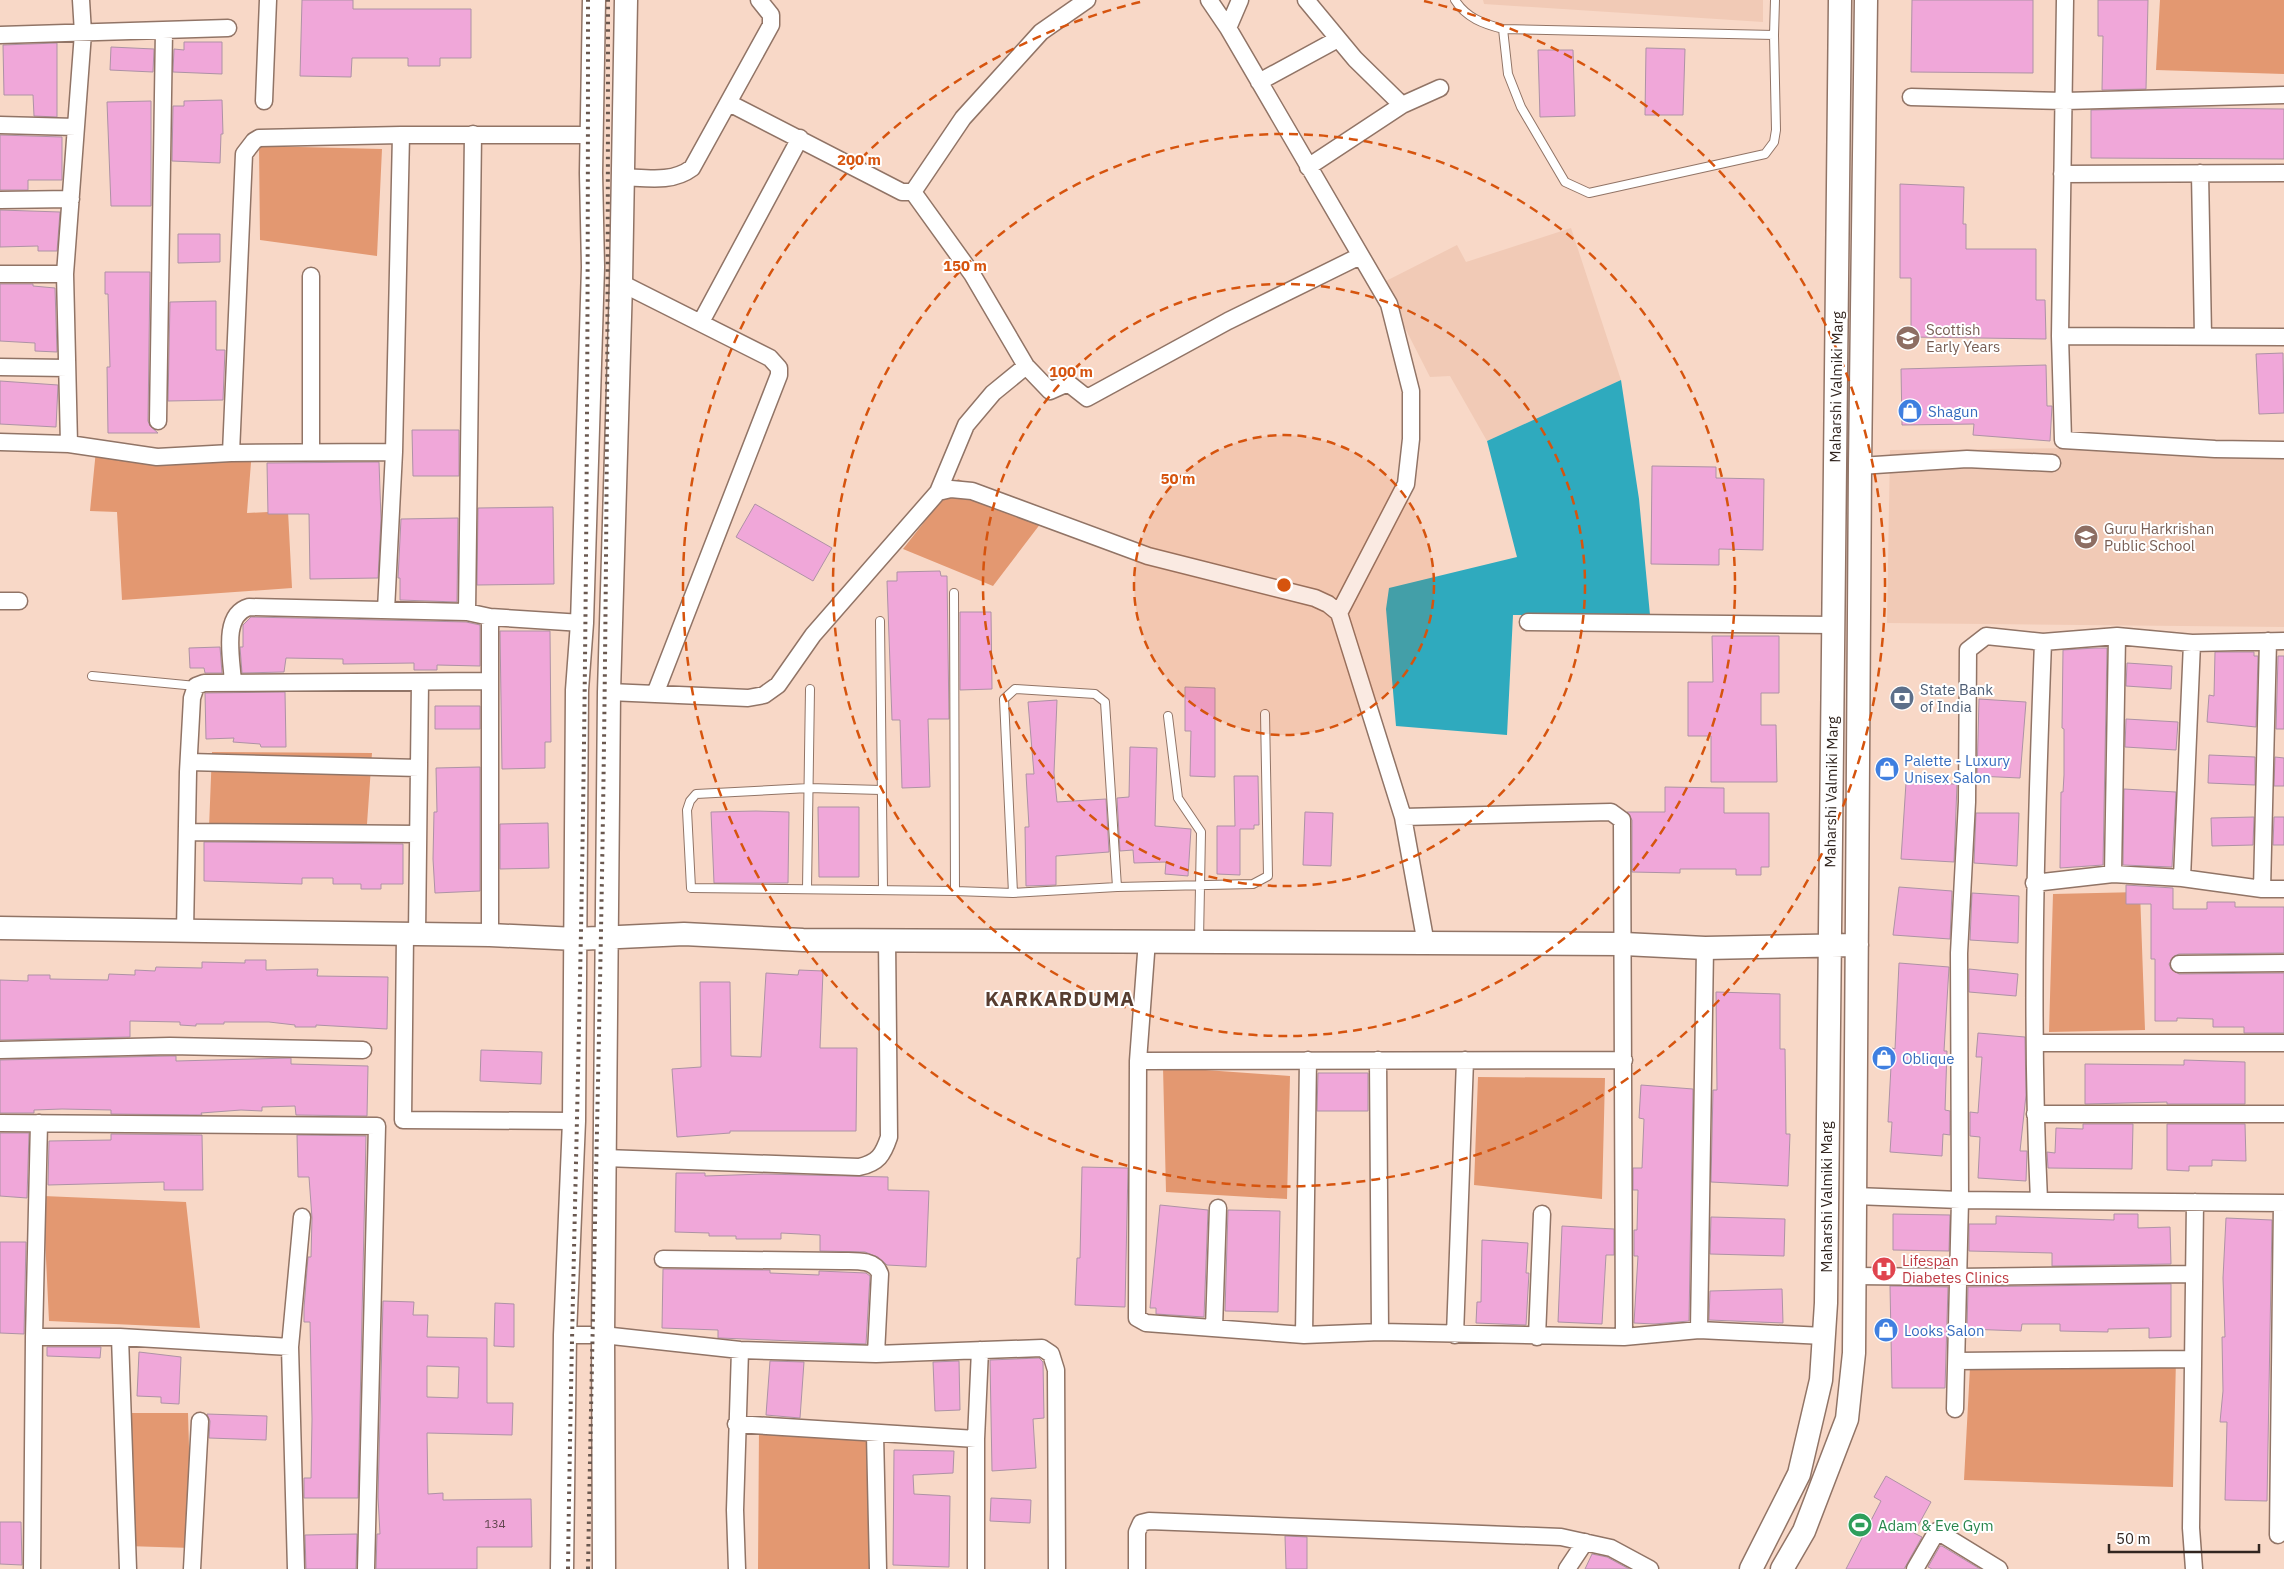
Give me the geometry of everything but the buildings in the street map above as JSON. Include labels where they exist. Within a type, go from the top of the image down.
[{"type":"street","points":[[69,444],[65,274],[83,33],[82,0]]},
{"type":"street","points":[[264,101],[268,0]]},
{"type":"street","points":[[562,1569],[565,1335],[574,1121],[577,690],[582,623],[593,267],[591,173],[594,135],[594,0]]},
{"type":"street","points":[[604,1569],[603,1335],[609,692],[621,283],[626,0]]},
{"type":"street","points":[[623,177],[668,178],[681,176],[692,168],[771,25],[771,15],[759,0]]},
{"type":"street","points":[[913,192],[963,118],[1028,46],[1041,32],[1088,0]]},
{"type":"street","points":[[1210,0],[1389,304],[1411,391],[1411,439],[1406,484],[1338,613]]},
{"type":"street","points":[[1228,28],[1240,0]]},
{"type":"street","points":[[1306,0],[1355,60],[1402,105]]},
{"type":"street","name":"Maharshi Valmiki Marg","points":[[1751,1569],[1799,1474],[1821,1380],[1824,1336],[1840,0]]},
{"type":"street","name":"Maharshi Valmiki Marg","points":[[1782,1569],[1804,1531],[1847,1418],[1854,1353],[1863,83],[1866,0]]},
{"type":"street","points":[[2065,0],[2065,101],[2060,336],[2063,440],[2215,449],[2284,450]]},
{"type":"street","points":[[0,35],[228,28]]},
{"type":"street","points":[[158,421],[164,30]]},
{"type":"street","points":[[1259,82],[1338,39]]},
{"type":"street","points":[[1308,167],[1402,105],[1440,88]]},
{"type":"street","points":[[1911,97],[2065,101],[2284,95]]},
{"type":"street","points":[[729,103],[902,192],[913,192]]},
{"type":"street","points":[[0,125],[76,128]]},
{"type":"street","points":[[467,612],[473,134]]},
{"type":"street","points":[[231,453],[244,154],[254,141],[260,138],[401,135],[594,135]]},
{"type":"street","points":[[386,610],[394,452],[401,135]]},
{"type":"street","points":[[702,322],[800,138]]},
{"type":"street","points":[[2200,173],[2203,336]]},
{"type":"street","points":[[2062,174],[2284,173]]},
{"type":"street","points":[[913,192],[972,274],[1026,366],[1050,391],[1068,383],[1087,398],[1228,321],[1360,256]]},
{"type":"street","points":[[0,200],[71,199]]},
{"type":"street","points":[[0,274],[65,274]]},
{"type":"street","points":[[310,276],[311,452]]},
{"type":"street","points":[[621,283],[702,322],[770,358],[779,368],[779,375],[655,694]]},
{"type":"street","points":[[2060,336],[2284,338]]},
{"type":"street","points":[[609,692],[748,698],[764,695],[778,685],[813,635],[938,492],[966,425],[993,392],[1026,366]]},
{"type":"street","points":[[0,368],[67,368]]},
{"type":"street","points":[[0,442],[69,444],[157,457],[231,453],[394,452]]},
{"type":"street","points":[[1860,466],[1967,459],[2052,463]]},
{"type":"street","points":[[938,492],[951,489],[972,491],[1148,556],[1315,598],[1328,604],[1338,613],[1403,817],[1426,944]]},
{"type":"street","points":[[0,600],[19,601]]},
{"type":"street","points":[[233,683],[231,633],[236,614],[242,609],[249,607],[467,612],[490,616],[582,623]]},
{"type":"street","points":[[490,616],[490,935]]},
{"type":"street","points":[[1528,622],[1833,625]]},
{"type":"street","points":[[1955,1409],[1960,1200],[1959,953],[1967,802],[1968,650],[1986,636],[2043,642],[2117,636],[2192,643],[2276,641],[2262,889]]},
{"type":"street","points":[[2112,874],[2117,636]]},
{"type":"street","points":[[2039,1200],[2035,1114],[2034,882],[2043,642]]},
{"type":"street","points":[[2182,878],[2192,643]]},
{"type":"street","points":[[185,931],[188,762],[192,698],[196,686],[204,683],[489,681]]},
{"type":"street","points":[[420,682],[418,834],[411,934],[404,1120],[574,1121]]},
{"type":"street","points":[[188,762],[419,768]]},
{"type":"street","points":[[1403,817],[1615,813],[1622,820],[1624,944],[1624,1337]]},
{"type":"street","points":[[187,832],[418,834]]},
{"type":"street","points":[[2034,882],[2112,874],[2182,878],[2262,889],[2284,888]]},
{"type":"street","points":[[0,928],[490,935],[576,939],[684,934],[803,940],[1147,940],[1426,944],[1624,944],[1705,948],[1857,945]]},
{"type":"street","points":[[605,1158],[859,1167],[871,1164],[880,1158],[889,1137],[887,939]]},
{"type":"street","points":[[1147,940],[1138,1061],[1137,1318],[1146,1323],[1304,1335],[1380,1332],[1537,1337],[1624,1337],[1699,1330],[1824,1336]]},
{"type":"street","points":[[1699,1330],[1705,948]]},
{"type":"street","points":[[2179,964],[2284,963]]},
{"type":"street","points":[[2036,1043],[2284,1043]]},
{"type":"street","points":[[0,1050],[170,1046],[362,1050]]},
{"type":"street","points":[[1304,1335],[1308,1060]]},
{"type":"street","points":[[1378,1060],[1380,1332]]},
{"type":"street","points":[[1455,1335],[1465,1060]]},
{"type":"street","points":[[1138,1061],[1624,1060]]},
{"type":"street","points":[[2035,1114],[2284,1114]]},
{"type":"street","points":[[0,1123],[377,1126],[366,1569]]},
{"type":"street","points":[[32,1569],[34,1337],[39,1123]]},
{"type":"street","points":[[1855,1196],[1960,1200],[2283,1203],[2278,1535]]},
{"type":"street","points":[[2194,1569],[2191,1528],[2195,1202]]},
{"type":"street","points":[[1214,1328],[1218,1208]]},
{"type":"street","points":[[1537,1337],[1542,1214]]},
{"type":"street","points":[[296,1569],[290,1347],[302,1217]]},
{"type":"street","points":[[663,1259],[870,1263],[878,1268],[880,1274],[876,1354]]},
{"type":"street","points":[[1854,1276],[1957,1277],[2194,1274]]},
{"type":"street","points":[[565,1335],[603,1335],[740,1350],[876,1354],[1042,1348],[1051,1354],[1056,1370],[1057,1569]]},
{"type":"street","points":[[34,1337],[120,1337],[290,1347]]},
{"type":"street","points":[[120,1337],[128,1569]]},
{"type":"street","points":[[737,1569],[735,1510],[736,1424],[740,1350]]},
{"type":"street","points":[[976,1569],[976,1439],[980,1350]]},
{"type":"street","points":[[1957,1361],[2193,1359]]},
{"type":"street","points":[[192,1569],[200,1421]]},
{"type":"street","points":[[736,1424],[976,1439]]},
{"type":"street","points":[[875,1434],[878,1569]]},
{"type":"street","points":[[1137,1569],[1137,1532],[1141,1523],[1149,1521],[1561,1537],[1611,1548],[1646,1568]]},
{"type":"street","points":[[1915,1569],[1937,1532],[1998,1569]]},
{"type":"street","points":[[1567,1569],[1585,1542]]},
{"type":"lane","points":[[1455,0],[1460,8],[1476,20],[1503,29],[1774,35]]},
{"type":"lane","points":[[1503,29],[1508,74],[1521,107],[1565,182],[1589,193],[1765,154],[1774,142],[1776,130],[1775,0]]},
{"type":"lane","points":[[954,592],[955,891]]},
{"type":"lane","points":[[880,621],[883,890]]},
{"type":"lane","points":[[92,676],[196,686]]},
{"type":"lane","points":[[806,890],[810,688]]},
{"type":"lane","points":[[1013,893],[1004,698],[1015,689],[1095,694],[1105,702],[1117,886]]},
{"type":"lane","points":[[881,790],[809,788],[696,794],[690,801],[687,810],[691,888],[1013,893],[1117,886],[1253,884],[1268,876],[1265,714]]},
{"type":"lane","points":[[1168,716],[1178,798],[1201,832],[1199,942]]},
{"type":"shaded area","points":[[1483,0],[1763,0],[1763,22],[1484,4]]},
{"type":"shaded area","points":[[2160,0],[2284,0],[2284,74],[2156,70]]},
{"type":"shaded area","points":[[259,146],[382,149],[377,256],[260,240]]},
{"type":"shaded area","points":[[1571,228],[1621,380],[1487,441],[1450,376],[1430,377],[1382,283],[1457,245],[1466,262]]},
{"type":"shaded area","name":"Guru Harkrishan Public School","points":[[2284,446],[2284,627],[1887,623],[1890,450]]},
{"type":"shaded area","points":[[96,450],[252,450],[247,513],[288,511],[292,588],[122,600],[117,512],[90,511]]},
{"type":"shaded area","points":[[958,479],[1044,519],[993,586],[903,549]]},
{"type":"shaded area","points":[[212,752],[372,753],[367,824],[209,828]]},
{"type":"shaded area","points":[[2140,892],[2145,1030],[2049,1032],[2053,894]]},
{"type":"shaded area","points":[[1163,1067],[1290,1076],[1287,1199],[1166,1192]]},
{"type":"shaded area","points":[[1478,1077],[1605,1078],[1602,1199],[1474,1185]]},
{"type":"shaded area","points":[[43,1196],[186,1202],[200,1328],[49,1321]]},
{"type":"shaded area","points":[[2176,1359],[2173,1487],[1964,1480],[1970,1367]]},
{"type":"shaded area","points":[[128,1413],[188,1413],[192,1548],[126,1546]]},
{"type":"shaded area","points":[[759,1428],[873,1434],[873,1569],[758,1569]]},
{"type":"water","points":[[1621,380],[1639,499],[1650,615],[1513,615],[1507,735],[1396,726],[1386,609],[1389,588],[1517,557],[1487,441]]},
{"type":"railway","points":[[568,1569],[584,766],[588,0]]},
{"type":"railway","points":[[588,1569],[604,766],[608,0]]},
{"type":"place","name":"Scottish Early Years","points":[[1908,338]]},
{"type":"place","name":"Shagun","points":[[1910,411]]},
{"type":"place","name":"Guru Harkrishan Public School","points":[[2086,537]]},
{"type":"place","name":"State Bank of India","points":[[1902,698]]},
{"type":"place","name":"Palette - Luxury Unisex Salon","points":[[1887,769]]},
{"type":"place","name":"Oblique","points":[[1884,1058]]},
{"type":"place","name":"Lifespan Diabetes Clinics","points":[[1884,1269]]},
{"type":"place","name":"Looks Salon","points":[[1886,1330]]},
{"type":"place","name":"Adam & Eve Gym","points":[[1860,1525]]},
{"type":"district","name":"KARKARDUMA","points":[[1060,998]]}]
